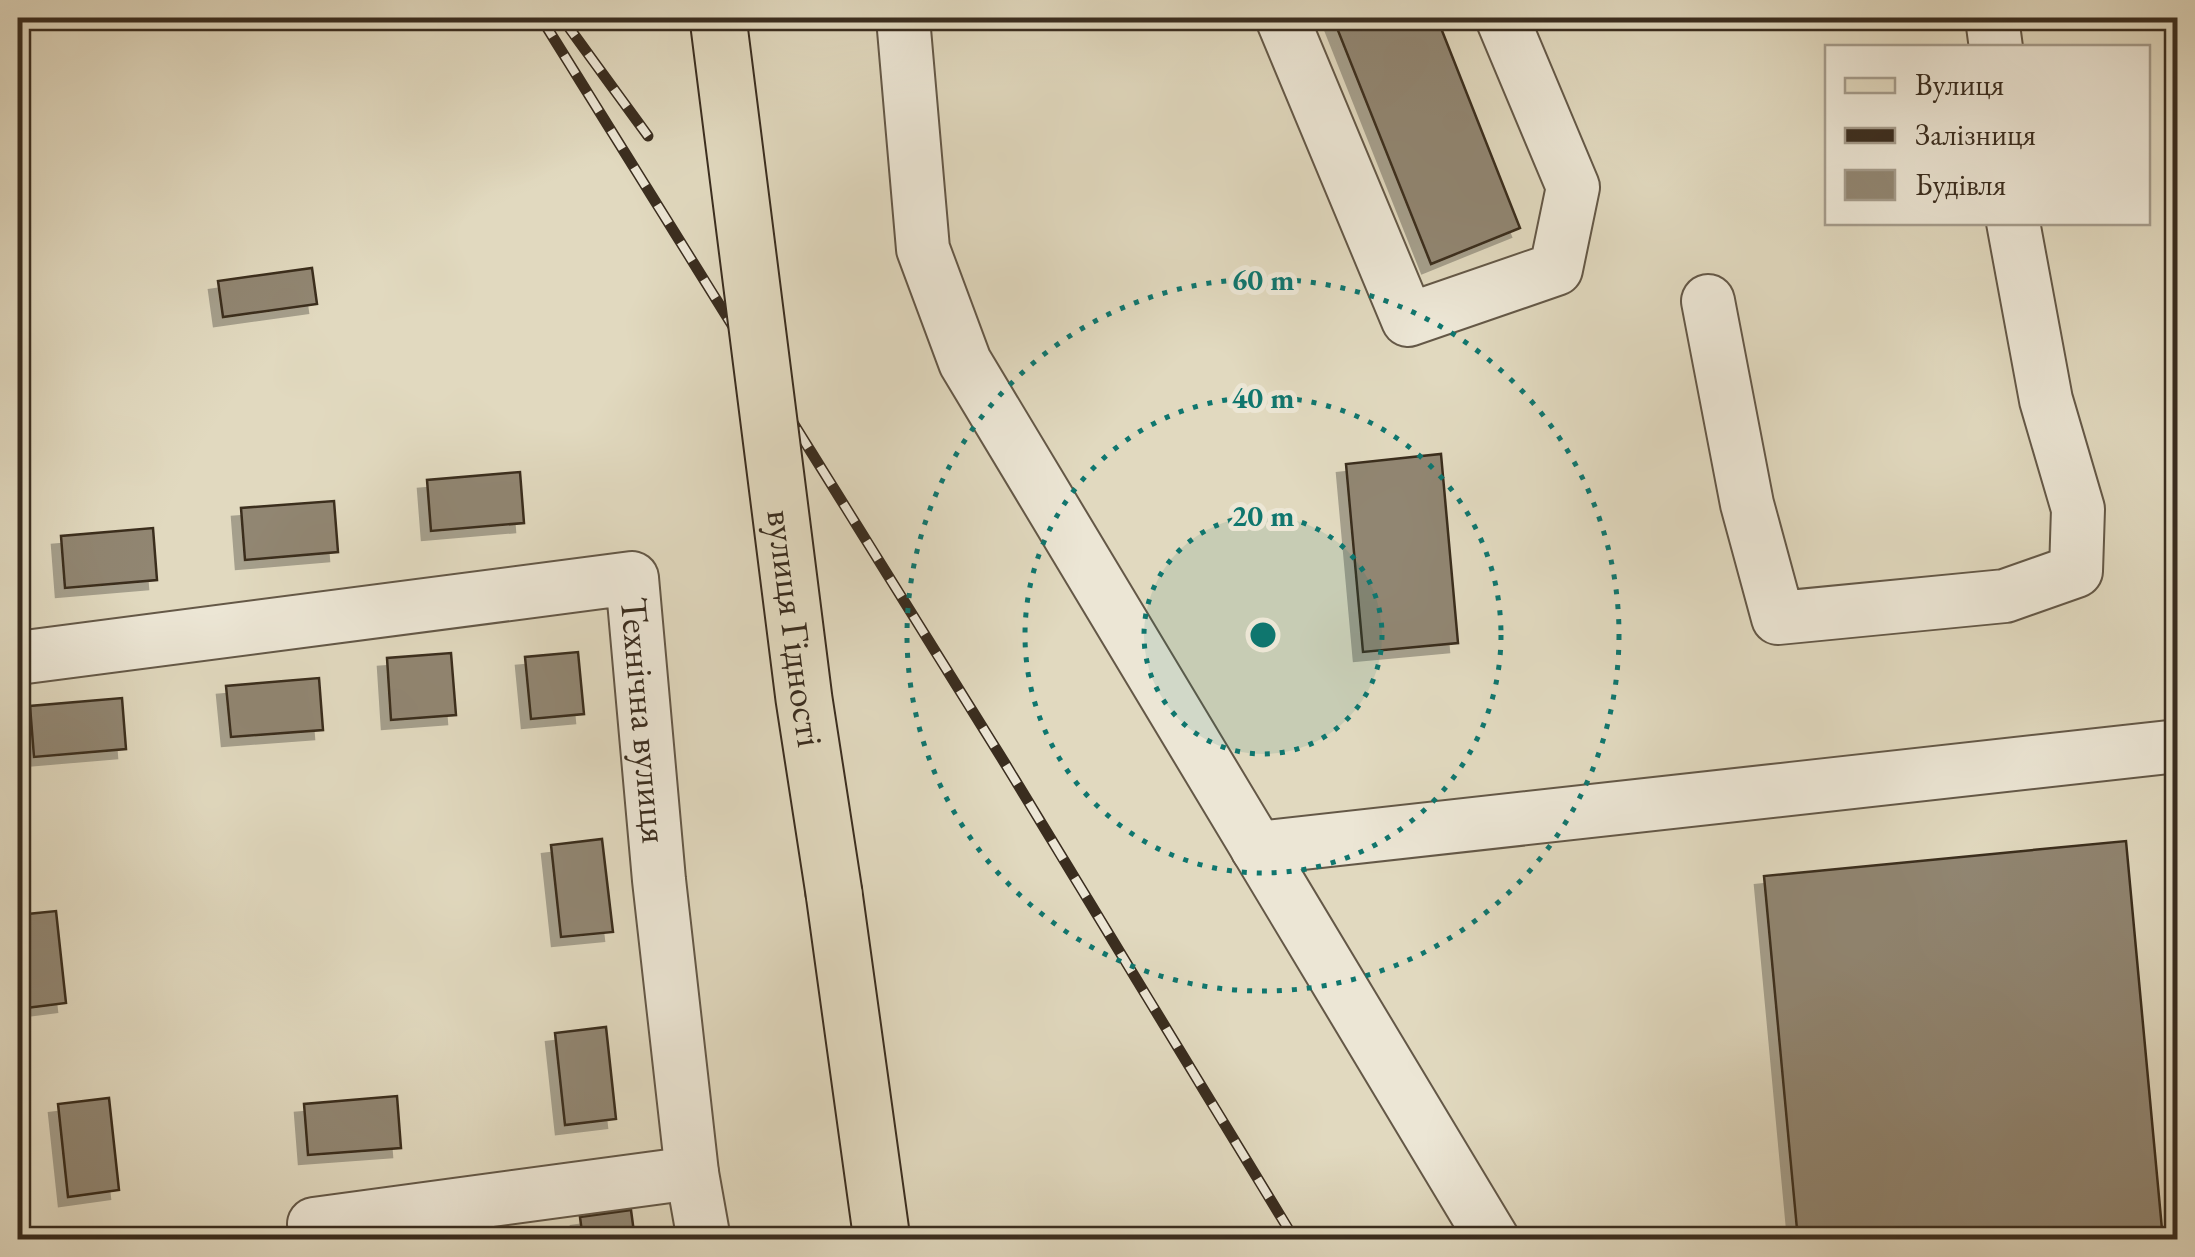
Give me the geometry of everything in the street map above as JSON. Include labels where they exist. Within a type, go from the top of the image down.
[{"type":"main road","name":"вулиця Гідності","points":[[718,18],[804,700],[882,1240]]},
{"type":"street","points":[[903,18],[923,249],[966,362],[1493,1240]]},
{"type":"street","points":[[1282,18],[1408,320],[1556,269],[1573,187],[1502,18]]},
{"type":"street","points":[[1992,18],[1996,45]]},
{"type":"street","points":[[1708,301],[1747,504],[1778,618],[2005,596],[2076,571],[2078,509],[2046,400],[2015,225]]},
{"type":"street","name":"Технічна вулиця","points":[[18,658],[632,578],[659,880],[692,1173],[704,1240]]},
{"type":"street","points":[[1257,848],[2178,746]]},
{"type":"street","points":[[314,1224],[692,1173]]},
{"type":"building","points":[[1333,18],[1437,18],[1520,228],[1431,264]]},
{"type":"building","points":[[312,268],[317,304],[223,317],[218,281]]},
{"type":"building","points":[[1441,454],[1458,643],[1363,652],[1346,464]]},
{"type":"building","points":[[520,472],[524,523],[431,531],[427,480]]},
{"type":"building","points":[[334,501],[338,552],[245,560],[241,508]]},
{"type":"building","points":[[153,528],[157,580],[65,588],[61,536]]},
{"type":"building","points":[[578,652],[584,714],[531,719],[525,657]]},
{"type":"building","points":[[451,653],[456,715],[391,720],[387,658]]},
{"type":"building","points":[[319,678],[323,730],[231,737],[226,686]]},
{"type":"building","points":[[122,698],[126,749],[34,757],[30,706]]},
{"type":"building","points":[[602,839],[613,932],[561,937],[551,845]]},
{"type":"building","points":[[2126,841],[2163,1240],[1798,1240],[1764,876]]},
{"type":"building","points":[[56,911],[66,1003],[18,1009],[18,915]]},
{"type":"building","points":[[606,1027],[616,1119],[565,1125],[555,1033]]},
{"type":"building","points":[[397,1096],[401,1148],[308,1155],[304,1104]]},
{"type":"building","points":[[109,1098],[119,1190],[68,1197],[58,1104]]},
{"type":"building","points":[[631,1210],[635,1240],[583,1240],[580,1217]]},
{"type":"railway","points":[[541,18],[1006,765],[1295,1240]]},
{"type":"railway","points":[[562,18],[648,136]]}]
